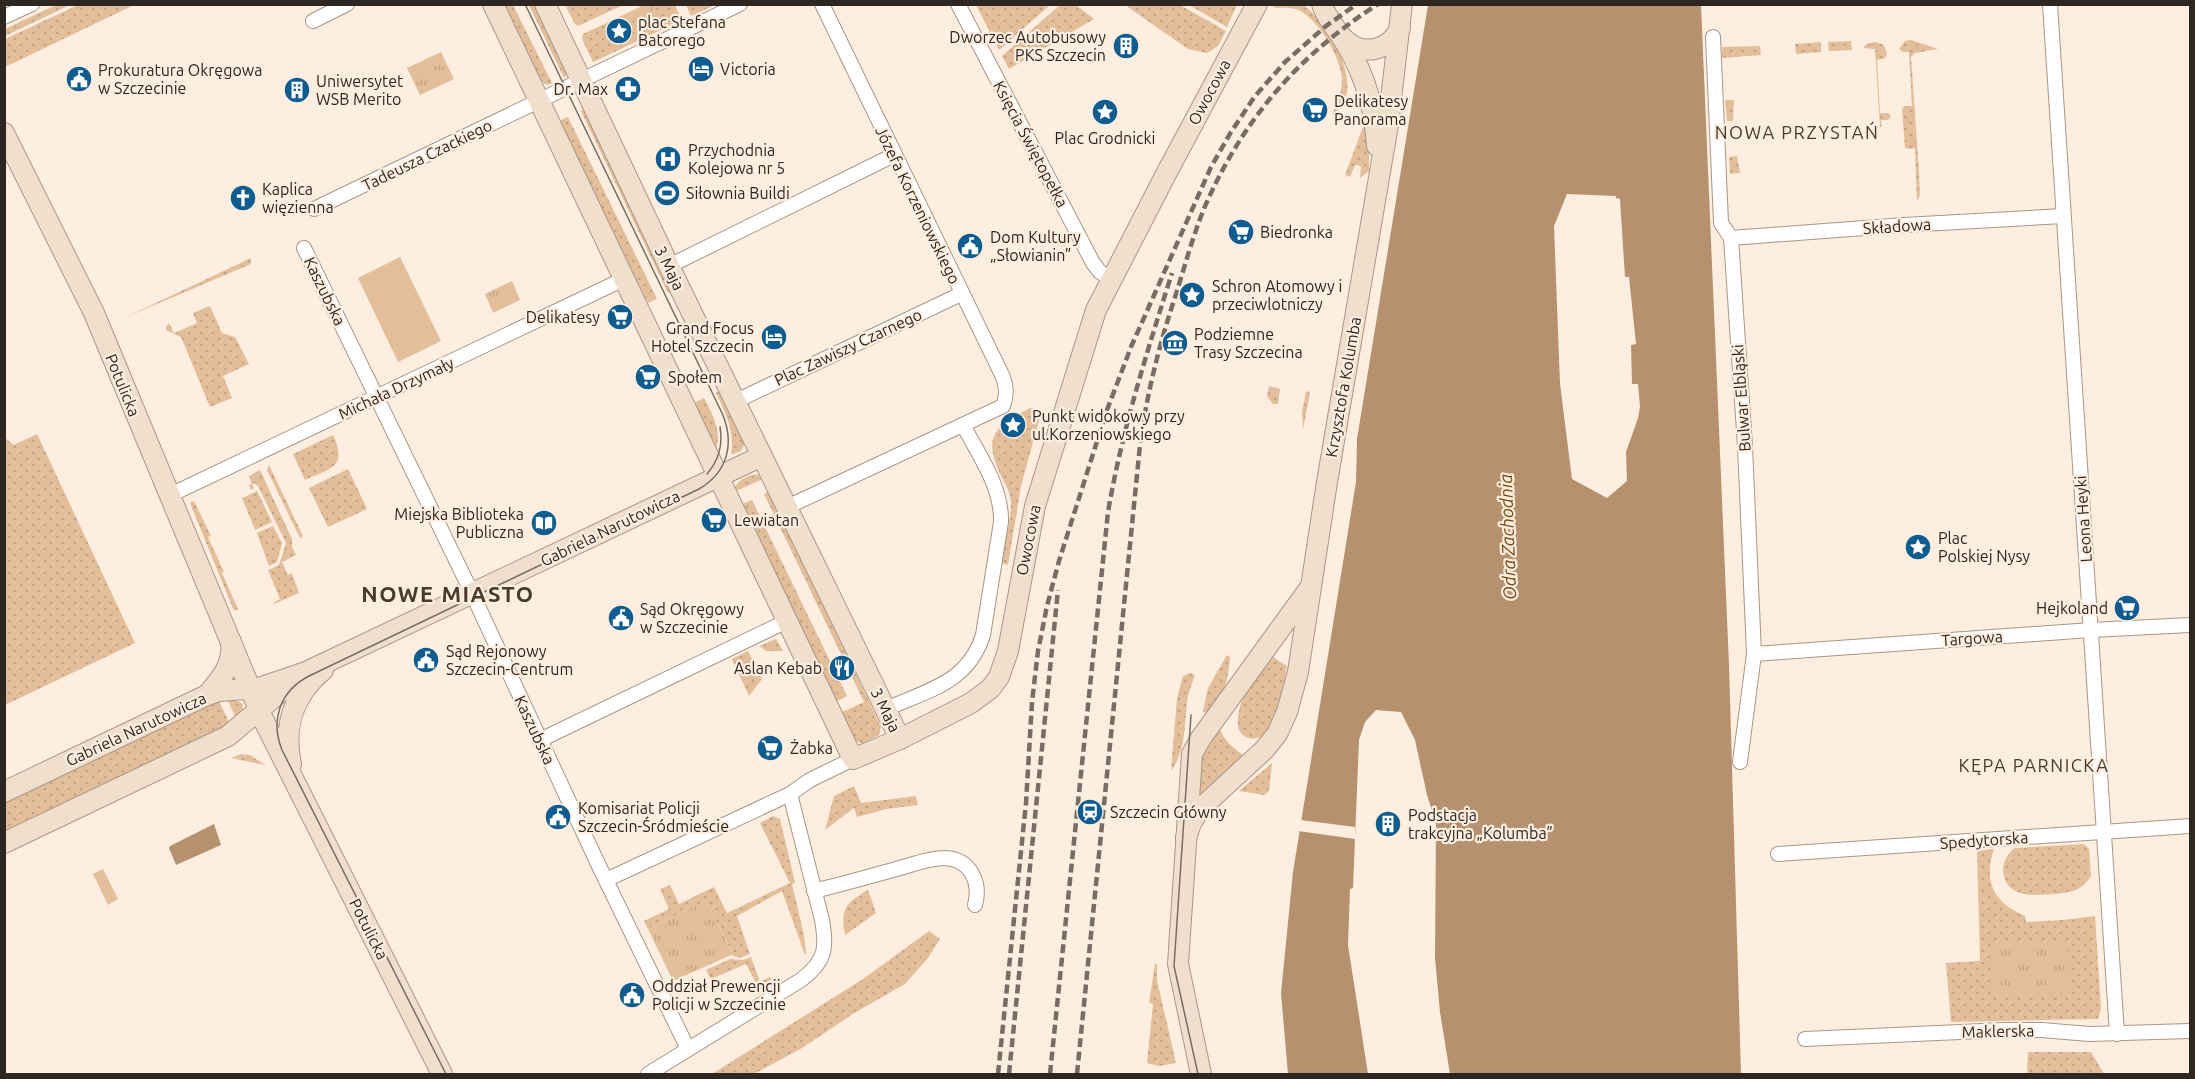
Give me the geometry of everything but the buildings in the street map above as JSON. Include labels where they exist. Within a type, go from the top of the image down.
[{"type":"street","points":[[4,17],[32,4]]},
{"type":"street","points":[[313,21],[347,4]]},
{"type":"street","points":[[494,4],[854,759]]},
{"type":"street","name":"3 Maja","points":[[545,4],[669,266],[900,739]]},
{"type":"street","points":[[539,101],[740,4]]},
{"type":"street","name":"Józefa Korzeniowskiego","points":[[822,4],[1005,382],[1007,392],[1003,406],[963,425]]},
{"type":"street","name":"Księcia Świętopełka","points":[[958,4],[1094,263],[1100,272],[1110,278]]},
{"type":"street","name":"Owocowa","points":[[606,880],[790,794],[810,780],[900,739],[977,700],[999,677],[1008,651],[1031,521],[1090,323],[1110,278],[1257,4]]},
{"type":"street","name":"Krzysztofa Kolumba","points":[[1186,838],[1191,823],[1200,809],[1264,750],[1276,734],[1287,712],[1299,666],[1392,97],[1402,4]]},
{"type":"street","name":"Leona Heyki","points":[[2050,4],[2117,1034]]},
{"type":"street","name":"Krzysztofa Kolumba","points":[[1322,7],[1345,42],[1363,79],[1373,112],[1378,153],[1376,188]]},
{"type":"street","name":"Krzysztofa Kolumba","points":[[1345,42],[1356,47],[1374,50],[1389,43],[1400,28]]},
{"type":"street","name":"Bulwar Elbląski","points":[[1713,38],[1721,223],[1731,238],[1745,446],[1754,654],[1740,762]]},
{"type":"street","name":"Tadeusza Czackiego","points":[[314,209],[539,101]]},
{"type":"street","name":"Potulicka","points":[[4,133],[85,293],[259,710],[442,1074]]},
{"type":"street","points":[[669,266],[894,155]]},
{"type":"street","name":"Składowa","points":[[1731,238],[2063,216]]},
{"type":"street","name":"Kaszubska","points":[[304,248],[472,594],[688,1049]]},
{"type":"street","name":"Michała Drzymały","points":[[168,496],[624,279]]},
{"type":"street","name":"Plac Zawiszy Czarnego","points":[[736,400],[961,294]]},
{"type":"street","points":[[787,507],[963,425],[995,486],[1001,511],[1000,522],[983,635],[976,652],[959,675],[886,709]]},
{"type":"street","points":[[719,476],[762,456]]},
{"type":"street","name":"Gabriela Narutowicza","points":[[4,792],[207,695],[251,689],[306,672],[345,655],[719,476]]},
{"type":"street","name":"Krzysztofa Kolumba","points":[[1202,1074],[1178,971],[1192,754],[1201,738],[1311,587]]},
{"type":"street","points":[[540,740],[787,621]]},
{"type":"street","name":"Targowa","points":[[1754,654],[2190,625]]},
{"type":"street","points":[[207,695],[221,679],[230,663],[231,642]]},
{"type":"street","name":"Potulicka","points":[[296,784],[288,739],[290,719],[295,704],[303,690],[317,675],[345,655]]},
{"type":"street","name":"Gabriela Narutowicza","points":[[4,843],[228,736],[306,672]]},
{"type":"street","name":"Gabriela Narutowicza","points":[[228,736],[244,734],[264,740],[285,761]]},
{"type":"street","points":[[648,1074],[801,980],[816,967],[822,958],[825,939],[790,794]]},
{"type":"street","name":"Spedytorska","points":[[1778,854],[2190,826]]},
{"type":"street","points":[[814,891],[923,862],[951,859],[963,864],[974,875],[978,889],[975,905]]},
{"type":"street","name":"Maklerska","points":[[1805,1039],[2004,1030],[2117,1034],[2190,1031]]},
{"type":"green space","points":[[646,4],[651,5],[655,13],[622,29],[617,18]]},
{"type":"green space","points":[[1061,4],[1076,5],[1094,19],[1009,69],[1002,56]]},
{"type":"green space","points":[[1275,4],[1305,6],[1315,15],[1334,43],[1342,59],[1347,91],[1343,104],[1332,115],[1340,93],[1342,79],[1338,60],[1333,50],[1306,14],[1293,8],[1275,8],[1273,6]]},
{"type":"green space","points":[[56,5],[70,5],[5,36],[5,29]]},
{"type":"green space","points":[[78,5],[134,5],[5,67],[5,39]]},
{"type":"green space","points":[[504,5],[513,5],[552,83],[548,85],[540,81]]},
{"type":"green space","points":[[529,5],[537,5],[568,73],[564,78]]},
{"type":"green space","points":[[565,5],[623,5],[578,26]]},
{"type":"green space","points":[[651,5],[675,5],[682,20],[593,62],[582,39],[583,34],[617,18],[622,29],[655,13]]},
{"type":"green space","points":[[686,5],[715,5],[691,16]]},
{"type":"green space","points":[[976,5],[1050,5],[999,50]]},
{"type":"green space","points":[[1125,5],[1180,5],[1226,31],[1218,46],[1207,53],[1188,49]]},
{"type":"green space","points":[[1189,5],[1237,5],[1227,27]]},
{"type":"green space","points":[[1911,40],[1938,49],[1915,53],[1911,57],[1920,195],[1917,201],[1915,148],[1905,147],[1902,109],[1904,106],[1912,106],[1909,52],[1899,49],[1905,41]]},
{"type":"green space","points":[[1851,41],[1852,50],[1829,51],[1828,42]]},
{"type":"green space","points":[[1821,42],[1821,52],[1796,54],[1795,44]]},
{"type":"green space","points":[[1875,42],[1884,45],[1887,54],[1885,58],[1877,60],[1880,113],[1888,113],[1891,116],[1888,120],[1881,120],[1882,127],[1880,127],[1875,49],[1863,48]]},
{"type":"green space","points":[[1760,46],[1761,55],[1722,58],[1722,47]]},
{"type":"green space","points":[[441,52],[454,79],[420,95],[407,68]]},
{"type":"green space","points":[[1725,100],[1734,100],[1733,121],[1727,121]]},
{"type":"green space","points":[[586,108],[673,291],[668,293],[581,111]]},
{"type":"green space","points":[[568,117],[657,299],[648,303],[559,121]]},
{"type":"green space","points":[[1366,125],[1369,140],[1369,171],[1360,178],[1361,166],[1355,165],[1350,177],[1345,175],[1363,127]]},
{"type":"green space","points":[[1737,156],[1740,173],[1730,174],[1729,157]]},
{"type":"green space","points":[[400,257],[441,341],[398,362],[358,278]]},
{"type":"green space","points":[[251,258],[251,264],[124,318]]},
{"type":"green space","points":[[512,281],[520,300],[493,313],[485,294]]},
{"type":"green space","points":[[210,306],[222,333],[235,337],[249,364],[223,376],[232,398],[210,407],[181,337],[166,330],[166,327],[169,323],[174,333],[197,323],[193,313]]},
{"type":"green space","points":[[1269,386],[1280,389],[1278,404],[1273,404],[1267,396]]},
{"type":"green space","points":[[721,390],[745,443],[741,451],[731,455],[731,430],[716,393]]},
{"type":"green space","points":[[1309,391],[1303,429],[1302,412],[1306,392]]},
{"type":"green space","points":[[704,398],[717,429],[716,448],[694,403]]},
{"type":"green space","points":[[1030,408],[1034,408],[1040,417],[1021,486],[1008,565],[1001,563],[1010,518],[1011,499],[995,462],[993,441],[1000,427]]},
{"type":"green space","points":[[37,434],[135,643],[5,705],[5,438],[14,445]]},
{"type":"green space","points":[[333,435],[339,454],[338,460],[329,469],[305,480],[293,454]]},
{"type":"green space","points":[[269,465],[303,536],[300,538],[267,470]]},
{"type":"green space","points":[[348,469],[367,509],[328,527],[309,488]]},
{"type":"green space","points":[[260,470],[292,539],[292,547],[296,555],[282,562],[288,575],[292,573],[299,593],[274,604],[280,599],[268,570],[279,565],[286,543],[258,486],[255,483],[251,490],[249,485],[252,484],[249,476]]},
{"type":"green space","points":[[758,474],[763,479],[736,491],[735,487],[741,480]]},
{"type":"green space","points":[[257,491],[272,522],[255,530],[242,498]]},
{"type":"green space","points":[[769,491],[881,727],[879,735],[862,744],[855,740],[842,712],[864,702],[764,494]]},
{"type":"green space","points":[[752,500],[847,696],[837,701],[742,504]]},
{"type":"green space","points":[[194,501],[211,536],[208,537],[238,609],[234,611],[190,503]]},
{"type":"green space","points":[[273,526],[282,543],[277,562],[269,566],[257,533]]},
{"type":"green space","points":[[776,639],[783,651],[766,651],[759,646]]},
{"type":"green space","points":[[748,651],[762,679],[749,696],[732,659]]},
{"type":"green space","points":[[1227,655],[1230,657],[1224,689],[1217,703],[1204,713],[1208,688]]},
{"type":"green space","points":[[1273,657],[1287,666],[1279,709],[1272,725],[1264,735],[1248,738],[1241,734],[1238,727],[1240,705],[1249,688]]},
{"type":"green space","points":[[1190,673],[1195,675],[1188,699],[1182,747],[1171,771],[1177,698],[1183,676]]},
{"type":"green space","points":[[218,699],[230,724],[5,834],[5,799]]},
{"type":"green space","points":[[227,699],[243,704],[236,718]]},
{"type":"green space","points":[[1218,730],[1228,743],[1244,756],[1198,796],[1201,761]]},
{"type":"green space","points":[[241,754],[250,755],[265,765],[231,758]]},
{"type":"green space","points":[[1272,763],[1269,791],[1264,795],[1239,791]]},
{"type":"green space","points":[[854,786],[861,803],[916,796],[918,805],[886,809],[857,817],[854,808],[825,830],[834,796]]},
{"type":"green space","points":[[773,816],[780,819],[795,883],[792,884],[804,935],[805,955],[782,891],[737,916],[750,954],[739,958],[731,955],[673,981],[732,952],[706,901],[648,929],[644,921],[669,909],[660,889],[670,885],[679,904],[714,887],[727,913],[790,883],[760,823]]},
{"type":"green space","points":[[2084,844],[2089,849],[2091,876],[2076,890],[2054,894],[2024,894],[2013,890],[2005,879],[2003,872],[2006,859],[2015,848]]},
{"type":"green space","points":[[1994,849],[1990,872],[1994,890],[2006,905],[2025,916],[2026,922],[2095,916],[2101,1009],[2098,1019],[1951,1022],[1946,963],[1980,961],[1977,851]]},
{"type":"green space","points":[[103,869],[118,899],[108,905],[93,874]]},
{"type":"green space","points":[[868,890],[876,913],[845,935],[843,918],[846,907]]},
{"type":"green space","points":[[706,901],[732,953],[673,981],[648,929]]},
{"type":"green space","points":[[929,931],[940,939],[928,958],[905,984],[856,1012],[802,1048],[754,1074],[712,1074],[863,979]]},
{"type":"green space","points":[[1992,943],[2067,943],[2069,993],[1993,994]]},
{"type":"green space","points":[[751,957],[760,982],[770,977],[772,979],[758,987],[746,964],[711,979],[706,970],[730,959],[743,960]]},
{"type":"green space","points":[[1155,964],[1157,964],[1157,980],[1176,1063],[1159,1066],[1147,1063],[1153,1004],[1149,1003]]},
{"type":"green space","points":[[2028,1052],[2091,1052],[2104,1074],[2027,1074]]},
{"type":"water","name":"Odra Zachodnia","points":[[1428,5],[1701,5],[1729,665],[1741,1074],[1450,1074],[1440,1012],[1435,958],[1436,823],[1427,795],[1415,740],[1401,712],[1376,710],[1365,722],[1359,740],[1353,888],[1350,889],[1348,945],[1368,1074],[1288,1074],[1281,993],[1293,872],[1356,482],[1357,439]],"holes":[[[1567,194],[1616,196],[1620,199],[1625,277],[1629,277],[1636,344],[1631,345],[1632,384],[1638,384],[1640,407],[1626,452],[1627,481],[1607,498],[1572,479],[1560,384],[1554,226]]]},
{"type":"water","points":[[214,824],[221,845],[176,865],[170,846]]},
{"type":"pier","points":[[1300,820],[1355,827],[1355,839],[1298,831]]},
{"type":"tram line","points":[[446,1074],[282,750],[277,728],[280,707],[291,690],[309,676],[699,489],[717,474],[728,446],[728,435],[722,413],[525,4]]},
{"type":"tram line","points":[[707,474],[719,452],[720,427]]},
{"type":"tram line","points":[[1191,715],[1174,966],[1198,1074]]},
{"type":"railway","points":[[998,1074],[1026,803],[1032,702],[1038,651],[1059,561],[1107,410],[1131,347],[1211,167],[1231,132],[1255,96],[1285,62],[1326,26],[1357,4]]},
{"type":"railway","points":[[1077,1074],[1140,445],[1150,386],[1160,348],[1190,247],[1206,204],[1238,144],[1256,116],[1299,67],[1349,24],[1378,4]]},
{"type":"railway","points":[[1050,1074],[1108,512],[1128,421],[1172,273]]},
{"type":"railway","points":[[1009,1074],[1058,590]]},
{"type":"place","name":"plac Stefana Batorego","points":[[619,31]]},
{"type":"place","name":"Dworzec Autobusowy PKS Szczecin","points":[[1126,46]]},
{"type":"place","name":"Victoria","points":[[701,69]]},
{"type":"place","name":"Prokuratura Okręgowa w Szczecinie","points":[[79,79]]},
{"type":"place","name":"Dr. Max","points":[[628,89]]},
{"type":"place","name":"Uniwersytet WSB Merito","points":[[297,90]]},
{"type":"place","name":"Delikatesy Panorama","points":[[1315,110]]},
{"type":"place","name":"Plac Grodnicki","points":[[1105,112]]},
{"type":"place","name":"Przychodnia Kolejowa nr 5","points":[[668,159]]},
{"type":"place","name":"Siłownia Buildi","points":[[667,193]]},
{"type":"place","name":"Kaplica więzienna","points":[[243,198]]},
{"type":"place","name":"Biedronka","points":[[1241,232]]},
{"type":"place","name":"Dom Kultury „Słowianin”","points":[[970,246]]},
{"type":"place","name":"Schron Atomowy i przeciwlotniczy","points":[[1192,295]]},
{"type":"place","name":"Delikatesy","points":[[620,317]]},
{"type":"place","name":"Grand Focus Hotel Szczecin","points":[[774,337]]},
{"type":"place","name":"Podziemne Trasy Szczecina","points":[[1175,343]]},
{"type":"place","name":"Społem","points":[[648,377]]},
{"type":"place","name":"Punkt widokowy przy ul.Korzeniowskiego","points":[[1013,425]]},
{"type":"place","name":"Lewiatan","points":[[714,520]]},
{"type":"place","name":"Miejska Biblioteka Publiczna","points":[[544,523]]},
{"type":"place","name":"Plac Polskiej Nysy","points":[[1918,547]]},
{"type":"place","name":"Hejkoland","points":[[2127,608]]},
{"type":"place","name":"Sąd Okręgowy w Szczecinie","points":[[621,618]]},
{"type":"place","name":"Sąd Rejonowy Szczecin-Centrum","points":[[426,660]]},
{"type":"place","name":"Aslan Kebab","points":[[842,668]]},
{"type":"place","name":"Żabka","points":[[770,748]]},
{"type":"place","name":"Szczecin Główny","points":[[1090,812]]},
{"type":"place","name":"Komisariat Policji Szczecin-Śródmieście","points":[[558,817]]},
{"type":"place","name":"Podstacja trakcyjna „Kolumba”","points":[[1388,824]]},
{"type":"place","name":"Oddział Prewencji Policji w Szczecinie","points":[[632,995]]},
{"type":"district","name":"NOWA PRZYSTAŃ","points":[[1797,132]]},
{"type":"district","name":"NOWE MIASTO","points":[[448,593]]},
{"type":"district","name":"KĘPA PARNICKA","points":[[2034,765]]}]
